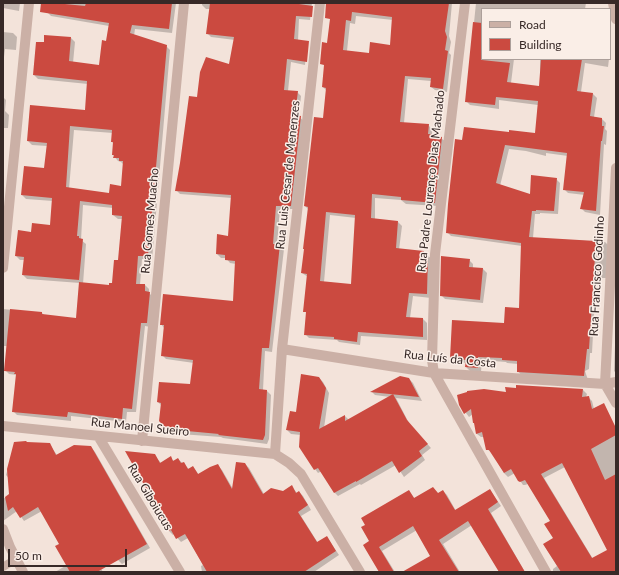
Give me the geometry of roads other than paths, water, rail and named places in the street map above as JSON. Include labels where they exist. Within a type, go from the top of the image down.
[{"type":"street","points":[[3,268],[29,3]]},
{"type":"street","name":"Rua Gomes Muacho","points":[[142,441],[184,3]]},
{"type":"street","name":"Rua Luis Cesar de Menenzes","points":[[275,454],[282,349],[320,3]]},
{"type":"street","name":"Rua Padre Lourenço Dias Machado","points":[[464,3],[434,254],[432,360],[434,373],[546,572]]},
{"type":"street","points":[[613,3],[616,19]]},
{"type":"street","name":"Rua Francisco Godinho","points":[[605,384],[616,168]]},
{"type":"street","name":"Rua Luís da Costa","points":[[282,349],[434,373],[605,384],[616,382]]},
{"type":"street","points":[[605,384],[616,403]]},
{"type":"street","name":"Rua Manoel Sueiro","points":[[3,426],[275,454]]},
{"type":"street","name":"Rua Giboiucus","points":[[98,436],[180,572]]},
{"type":"street","points":[[275,454],[289,463],[301,474],[360,572]]},
{"type":"street","points":[[3,529],[22,572]]},
{"type":"lane","points":[[3,567],[16,559]]}]
